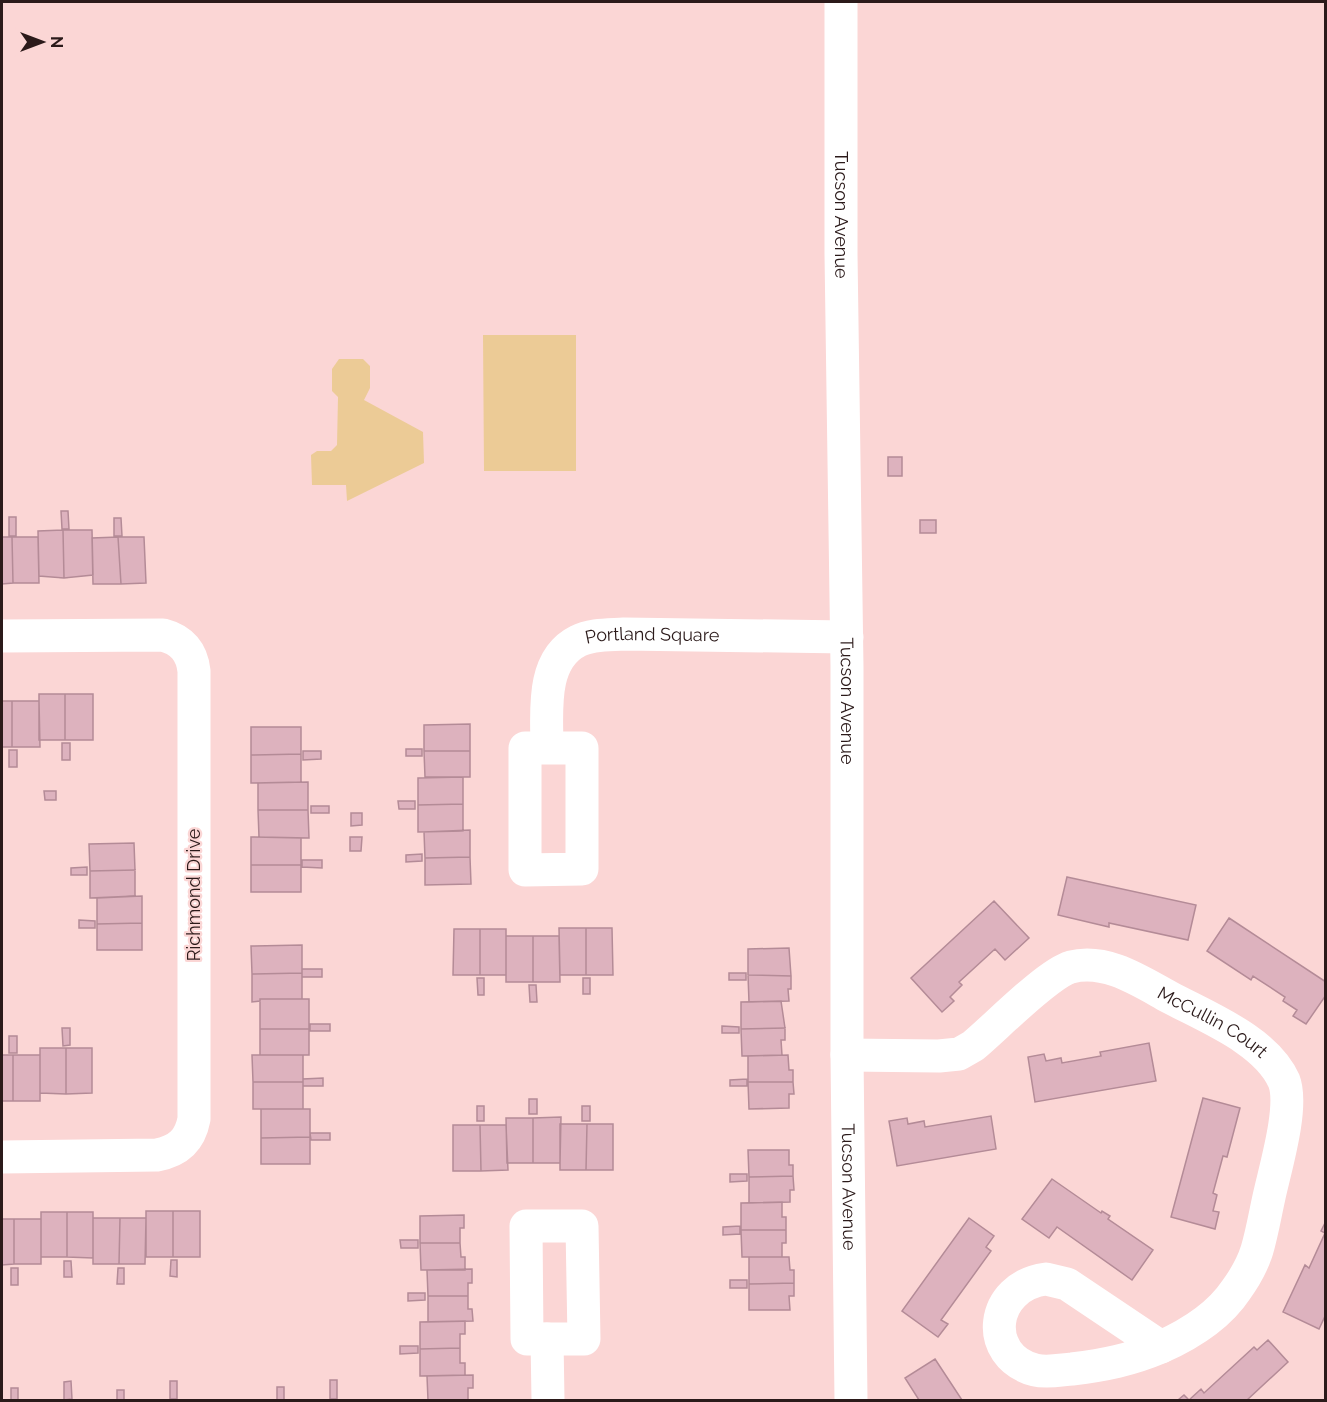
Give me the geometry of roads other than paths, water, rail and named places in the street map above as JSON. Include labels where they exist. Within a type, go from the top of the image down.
[{"type":"street","name":"Tucson Avenue","points":[[841,2],[841,254],[847,638],[847,1055],[851,1401]]},
{"type":"street","name":"Portland Square","points":[[547,748],[547,702],[550,678],[561,655],[578,640],[624,634],[847,638]]},
{"type":"street","name":"Richmond Drive","points":[[2,636],[164,635],[177,641],[186,649],[193,661],[194,671],[194,1119],[191,1130],[187,1140],[180,1147],[169,1153],[157,1155],[2,1157]]},
{"type":"street","name":"McCullin Court","points":[[847,1055],[939,1056],[959,1054],[992,1030],[1050,978],[1071,967],[1096,966],[1115,970],[1139,981],[1249,1041],[1267,1057],[1284,1082],[1287,1105],[1282,1140],[1256,1252],[1236,1291],[1212,1317],[1187,1335],[1161,1347]]},
{"type":"street","points":[[547,1339],[548,1401]]}]
